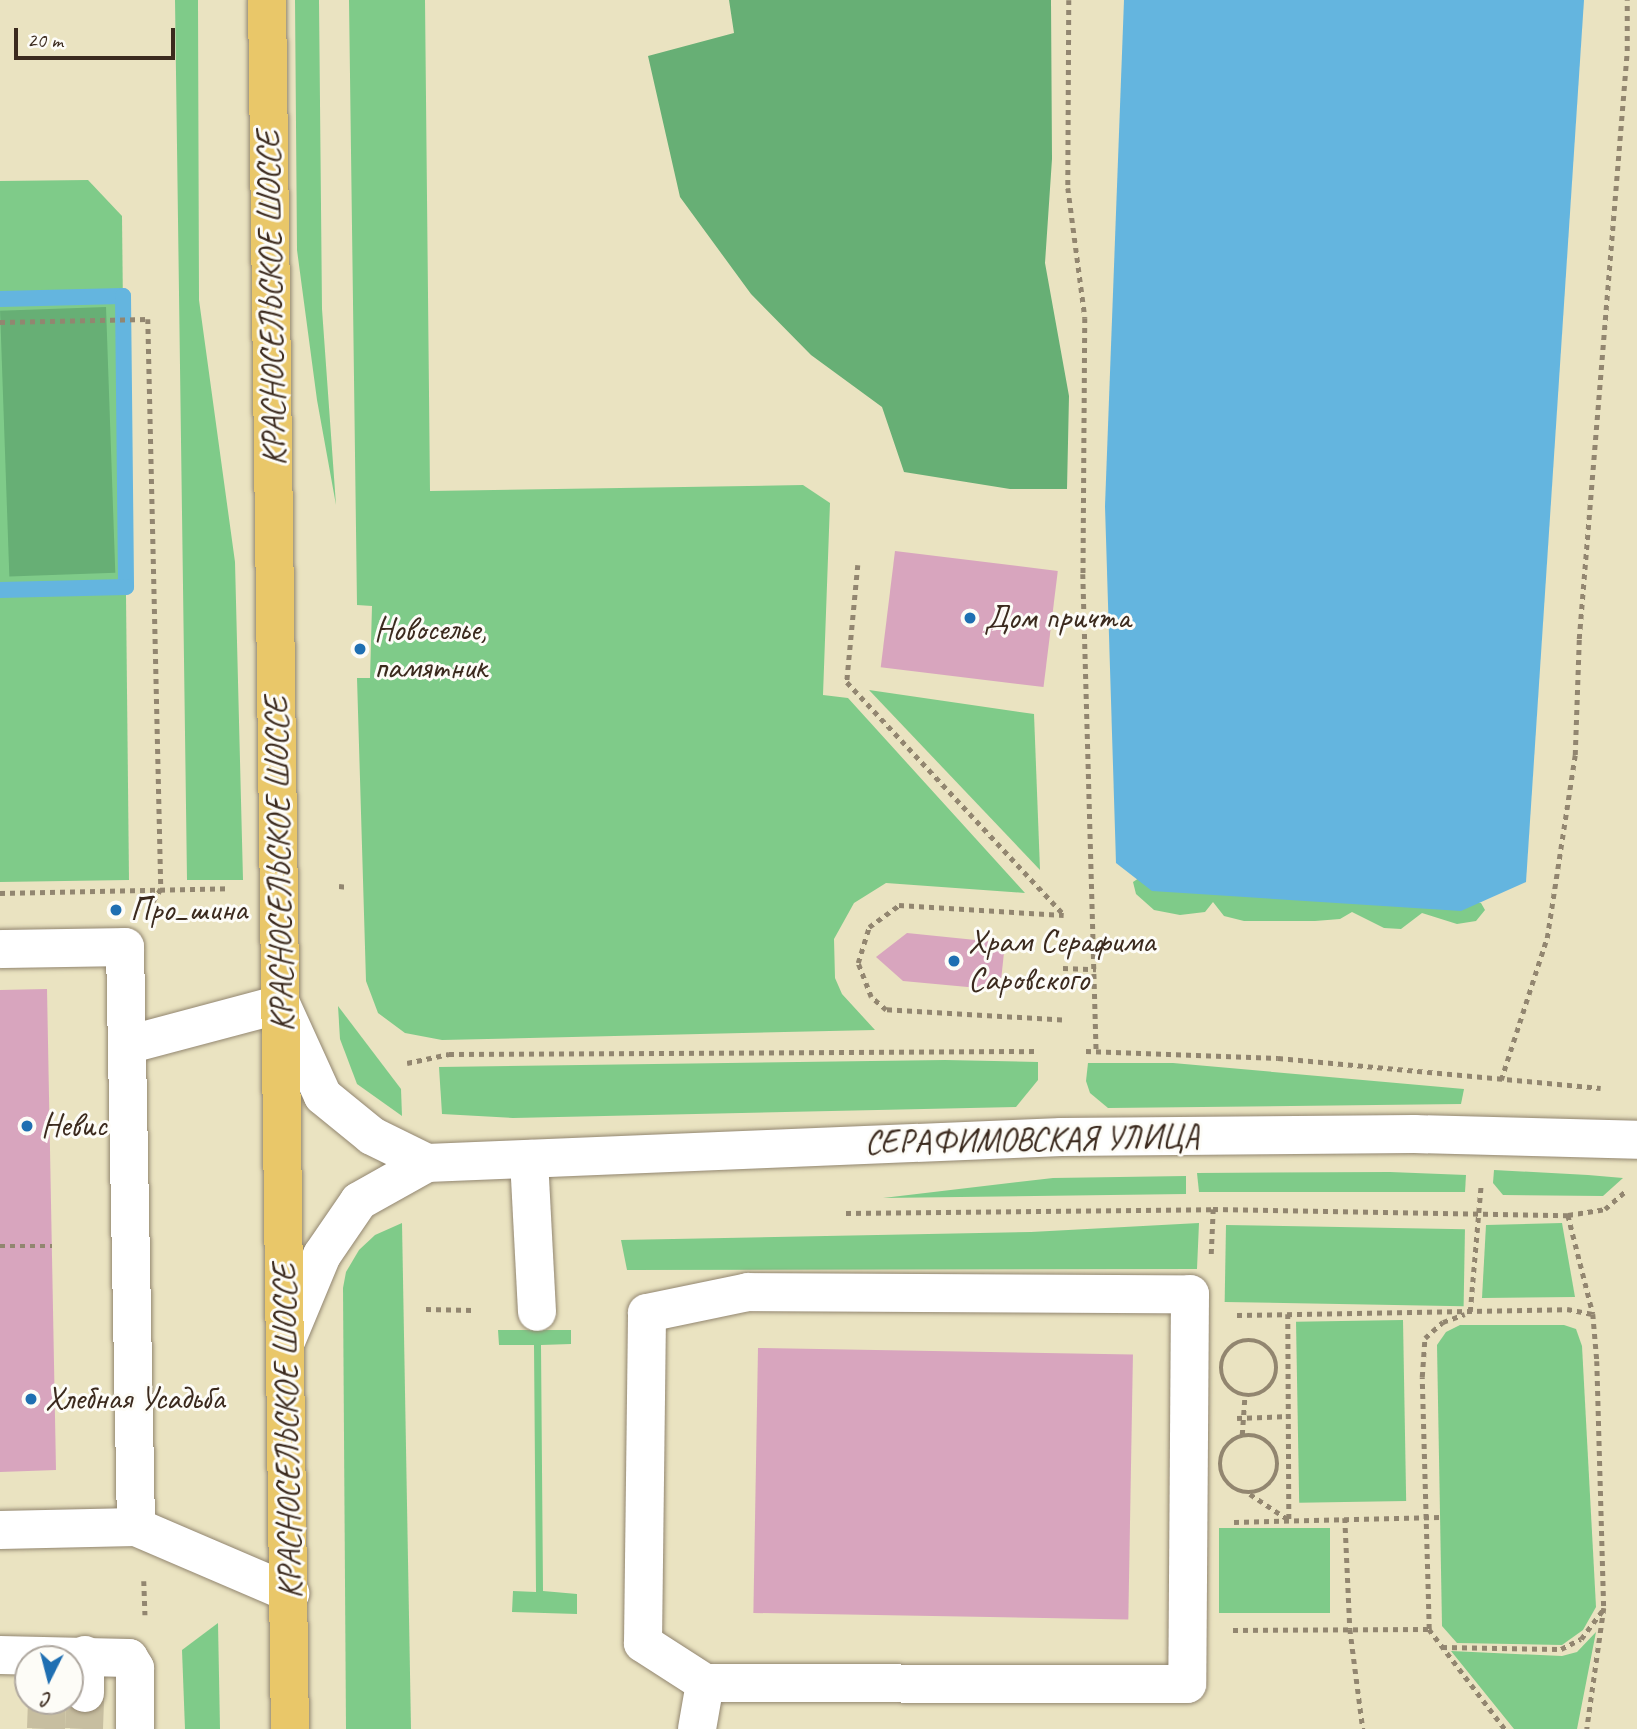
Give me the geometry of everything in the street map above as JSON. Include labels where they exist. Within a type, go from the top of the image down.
[{"type":"main road","name":"КРАСНОСЕЛЬСКОЕ ШОССЕ","points":[[267,0],[287,1339],[290,1729]]},
{"type":"street","points":[[0,949],[125,947],[136,1527]]},
{"type":"street","points":[[127,1045],[281,1004]]},
{"type":"street","name":"СЕРАФИМОВСКАЯ УЛИЦА","points":[[281,1004],[323,1096],[372,1136],[427,1163]]},
{"type":"street","name":"СЕРАФИМОВСКАЯ УЛИЦА","points":[[287,1339],[322,1255],[359,1201],[427,1163],[1061,1130],[1414,1134],[1634,1140]]},
{"type":"street","points":[[529,1159],[537,1311]]},
{"type":"street","points":[[748,1292],[1189,1294],[1187,1684],[705,1683],[643,1643],[647,1313],[748,1292]]},
{"type":"street","points":[[0,1530],[136,1527],[290,1593]]},
{"type":"street","points":[[85,1693],[85,1655],[129,1658],[135,1668],[135,1729]]},
{"type":"street","points":[[697,1729],[705,1683]]},
{"type":"path","points":[[1069,0],[1068,188],[1085,318],[1083,588],[1089,895],[1096,969],[1096,1049]]},
{"type":"path","points":[[1501,1080],[1547,939],[1575,755],[1580,625],[1627,51],[1628,0]]},
{"type":"path","points":[[0,322],[148,320],[161,890],[144,916]]},
{"type":"path","points":[[858,565],[848,682],[1064,915],[899,905],[869,927],[860,944],[862,981],[886,1010],[905,1014],[1062,1020]]},
{"type":"path","points":[[339,886],[348,887]]},
{"type":"path","points":[[0,893],[243,888]]},
{"type":"path","points":[[1063,968],[1096,969]]},
{"type":"path","points":[[1086,1051],[1096,1049],[1278,1058],[1608,1088]]},
{"type":"path","points":[[407,1063],[449,1054],[1035,1051]]},
{"type":"path","points":[[1470,1312],[1482,1174]]},
{"type":"path","points":[[846,1213],[1213,1209],[1479,1217],[1568,1215],[1605,1209],[1623,1190]]},
{"type":"path","points":[[1213,1209],[1213,1217]]},
{"type":"path","points":[[1568,1215],[1592,1314],[1604,1608],[1587,1729]]},
{"type":"path","points":[[0,1246],[52,1246]]},
{"type":"path","points":[[426,1309],[473,1310]]},
{"type":"path","points":[[1223,1315],[1567,1309],[1592,1314]]},
{"type":"path","points":[[1470,1312],[1443,1322],[1425,1338],[1422,1377],[1429,1629],[1505,1729]]},
{"type":"path","points":[[1287,1314],[1289,1521]]},
{"type":"path","points":[[1250,1340],[1267,1347],[1277,1366],[1269,1388],[1245,1396],[1228,1387],[1223,1378],[1226,1352],[1250,1340]]},
{"type":"path","points":[[1277,1366],[1288,1366]]},
{"type":"path","points":[[1242,1435],[1245,1396]]},
{"type":"path","points":[[1224,1418],[1289,1416]]},
{"type":"path","points":[[1248,1493],[1265,1487],[1278,1464],[1266,1440],[1242,1435],[1226,1446],[1220,1463],[1226,1480],[1289,1521]]},
{"type":"path","points":[[1231,1522],[1440,1517]]},
{"type":"path","points":[[1345,1518],[1350,1629],[1363,1729]]},
{"type":"path","points":[[129,1658],[146,1636],[142,1550],[136,1527]]},
{"type":"path","points":[[1442,1647],[1560,1649],[1581,1639],[1604,1608]]},
{"type":"path","points":[[1187,1631],[1429,1629]]},
{"type":"green space","points":[[175,0],[198,0],[199,300],[235,562],[243,880],[187,880]]},
{"type":"green space","points":[[295,0],[319,0],[322,309],[336,505],[317,400],[297,250]]},
{"type":"green space","points":[[349,0],[425,0],[430,491],[803,485],[830,503],[823,695],[848,698],[1025,893],[886,883],[854,903],[834,939],[835,978],[842,994],[875,1030],[442,1040],[405,1033],[378,1013],[366,981],[357,678],[370,678],[372,606],[357,605]]},
{"type":"green space","points":[[729,0],[1051,0],[1052,159],[1045,263],[1069,396],[1067,489],[1010,489],[904,472],[882,407],[811,355],[751,294],[680,197],[648,56],[734,33]]},
{"type":"green space","points":[[88,180],[122,216],[129,880],[0,882],[0,181]]},
{"type":"green space","points":[[106,307],[115,573],[9,577],[0,311]]},
{"type":"green space","points":[[869,690],[1034,714],[1040,870]]},
{"type":"green space","points":[[1151,870],[1481,903],[1485,910],[1476,921],[1457,924],[1422,913],[1401,929],[1384,928],[1352,912],[1340,919],[1244,921],[1224,916],[1213,902],[1205,912],[1180,915],[1154,910],[1136,894],[1133,882]]},
{"type":"green space","points":[[338,1006],[401,1089],[402,1116],[357,1084],[340,1039]]},
{"type":"green space","points":[[945,1060],[1038,1062],[1038,1080],[1016,1107],[513,1118],[442,1114],[439,1067]]},
{"type":"green space","points":[[1088,1063],[1173,1063],[1464,1089],[1461,1104],[1108,1108],[1090,1093],[1086,1081]]},
{"type":"green space","points":[[1494,1170],[1623,1178],[1603,1196],[1503,1195],[1493,1183]]},
{"type":"green space","points":[[1390,1172],[1466,1175],[1465,1192],[1199,1192],[1197,1173]]},
{"type":"green space","points":[[1186,1176],[1186,1194],[883,1198],[1053,1178]]},
{"type":"green space","points":[[402,1223],[411,1729],[346,1729],[343,1288],[346,1272],[359,1250],[375,1235]]},
{"type":"green space","points":[[1199,1223],[1197,1269],[627,1270],[621,1240],[1031,1232]]},
{"type":"green space","points":[[1562,1223],[1575,1297],[1482,1298],[1486,1225]]},
{"type":"green space","points":[[1226,1225],[1465,1229],[1464,1306],[1225,1302]]},
{"type":"green space","points":[[1403,1320],[1406,1501],[1299,1503],[1296,1322]]},
{"type":"green space","points":[[1460,1325],[1564,1325],[1576,1329],[1582,1346],[1596,1607],[1583,1630],[1562,1645],[1457,1643],[1442,1626],[1437,1345],[1446,1332]]},
{"type":"green space","points":[[498,1330],[571,1330],[571,1344],[541,1345],[543,1591],[577,1594],[577,1614],[512,1612],[513,1591],[536,1592],[534,1345],[499,1345]]},
{"type":"green space","points":[[1219,1528],[1330,1528],[1330,1613],[1219,1613]]},
{"type":"green space","points":[[218,1623],[220,1729],[185,1729],[182,1650]]},
{"type":"green space","points":[[1596,1632],[1577,1729],[1514,1729],[1451,1651],[1562,1656],[1577,1652]]},
{"type":"water","points":[[1124,0],[1584,0],[1526,882],[1461,911],[1152,891],[1116,863],[1105,506]]},
{"type":"building","name":"Дом причта","points":[[895,551],[1058,571],[1044,687],[881,667]]},
{"type":"building","name":"Храм Серафима Саровского","points":[[907,933],[1005,943],[1000,990],[903,981],[876,957]]},
{"type":"building","points":[[47,989],[56,1470],[0,1472],[0,990]]},
{"type":"building","points":[[758,1348],[1133,1355],[1128,1620],[753,1613]]},
{"type":"waterway","points":[[0,299],[123,296],[126,587],[0,590]]},
{"type":"tunnel","points":[[84,1729],[85,1693]]},
{"type":"tunnel","points":[[46,1715],[46,1729]]},
{"type":"place","name":"Дом причта","points":[[970,618]]},
{"type":"place","name":"Новоселье, памятник","points":[[360,649]]},
{"type":"place","name":"Про_шина","points":[[116,910]]},
{"type":"place","name":"Храм Серафима Саровского","points":[[954,961]]},
{"type":"place","name":"Невис","points":[[27,1126]]},
{"type":"place","name":"Хлебная Усадьба","points":[[31,1399]]}]
